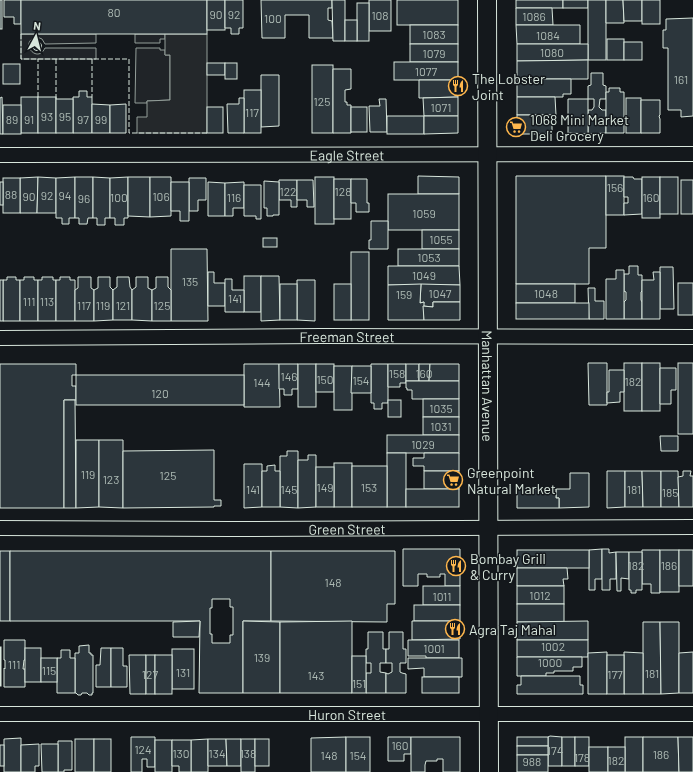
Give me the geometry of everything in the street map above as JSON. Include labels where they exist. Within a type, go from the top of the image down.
[{"type":"street","name":"Manhattan Avenue","points":[[487,0],[489,772]]},
{"type":"street","name":"Eagle Street","points":[[0,155],[693,154]]},
{"type":"street","name":"Freeman Street","points":[[0,338],[322,336],[693,337]]},
{"type":"street","name":"Green Street","points":[[0,528],[693,527]]},
{"type":"street","name":"Huron Street","points":[[0,714],[693,714]]},
{"type":"shaded area","points":[[21,34],[96,34],[96,43],[45,44],[42,39],[37,37],[32,39],[29,43],[29,47],[34,53],[38,54],[42,53],[45,48],[96,48],[96,59],[21,59]]},
{"type":"shaded area","points":[[135,34],[165,34],[165,39],[160,39],[160,43],[135,43]]},
{"type":"shaded area","points":[[165,34],[207,34],[207,133],[137,133],[137,117],[147,117],[147,101],[170,100],[170,55],[165,55]]},
{"type":"shaded area","points":[[136,48],[160,48],[160,50],[165,50],[165,55],[170,55],[170,100],[135,103]]},
{"type":"building","points":[[0,0],[2,0],[2,29],[0,29]]},
{"type":"building","points":[[4,0],[21,0],[21,24],[14,24],[14,17],[4,17]]},
{"type":"building","points":[[21,0],[207,0],[207,34],[21,34]]},
{"type":"building","points":[[207,0],[225,0],[225,30],[207,30]]},
{"type":"building","points":[[225,0],[243,0],[243,28],[239,28],[239,34],[231,34],[231,28],[225,28]]},
{"type":"building","points":[[261,0],[332,0],[332,8],[328,8],[328,20],[332,21],[333,38],[309,38],[309,15],[285,15],[285,38],[262,38]]},
{"type":"building","points":[[332,0],[345,0],[345,41],[333,41]]},
{"type":"building","points":[[369,0],[391,0],[391,31],[369,31]]},
{"type":"building","points":[[397,0],[458,0],[458,25],[397,25]]},
{"type":"building","points":[[516,0],[563,0],[563,8],[516,8]]},
{"type":"building","points":[[563,0],[588,0],[588,8],[563,8]]},
{"type":"building","points":[[588,0],[606,0],[606,60],[588,60]]},
{"type":"building","points":[[606,0],[623,0],[624,23],[606,23]]},
{"type":"building","points":[[623,0],[642,0],[642,21],[624,21]]},
{"type":"building","points":[[642,0],[660,0],[660,24],[642,24]]},
{"type":"building","points":[[357,3],[369,3],[369,41],[357,41]]},
{"type":"building","points":[[516,8],[552,8],[553,25],[516,25]]},
{"type":"building","points":[[693,18],[693,116],[681,117],[681,110],[668,110],[668,48],[663,48],[663,30],[666,30],[666,19]]},
{"type":"building","points":[[345,20],[357,20],[357,41],[345,41]]},
{"type":"building","points":[[410,25],[458,25],[458,44],[410,44]]},
{"type":"building","points":[[516,25],[580,25],[580,44],[517,44]]},
{"type":"building","points":[[607,39],[624,39],[624,60],[607,60]]},
{"type":"building","points":[[35,42],[39,42],[41,46],[39,50],[35,50],[33,48],[33,44]]},
{"type":"building","points":[[624,42],[642,42],[642,60],[624,60]]},
{"type":"building","points":[[410,44],[458,44],[458,62],[410,62]]},
{"type":"building","points":[[517,44],[588,44],[588,60],[517,61]]},
{"type":"building","points":[[588,60],[588,79],[517,79],[517,61]]},
{"type":"building","points":[[394,62],[458,62],[458,80],[394,80]]},
{"type":"building","points":[[207,63],[225,63],[225,75],[207,75]]},
{"type":"building","points":[[225,63],[237,63],[237,79],[225,79]]},
{"type":"building","points":[[3,64],[20,64],[20,84],[3,84]]},
{"type":"building","points":[[312,65],[333,65],[333,133],[312,133]]},
{"type":"building","points":[[333,69],[351,69],[351,89],[345,90],[345,102],[347,102],[347,105],[351,105],[351,133],[333,133]]},
{"type":"building","points":[[591,73],[603,73],[603,85],[606,86],[606,99],[600,99],[599,107],[602,110],[606,110],[606,133],[588,134],[588,110],[592,110],[594,107],[594,99],[588,99],[588,86],[591,85]]},
{"type":"building","points":[[261,75],[279,75],[279,126],[261,127]]},
{"type":"building","points":[[517,79],[571,79],[571,94],[563,94],[563,97],[517,97]]},
{"type":"building","points":[[419,80],[458,80],[458,97],[419,98]]},
{"type":"building","points":[[609,88],[620,88],[620,92],[624,92],[624,133],[606,133],[606,92],[609,92]]},
{"type":"building","points":[[244,90],[261,90],[261,133],[244,133]]},
{"type":"building","points":[[79,91],[87,91],[87,97],[92,97],[92,133],[73,133],[73,97],[79,97]]},
{"type":"building","points":[[2,97],[3,134],[0,134],[0,98]]},
{"type":"building","points":[[21,97],[38,97],[38,133],[21,133]]},
{"type":"building","points":[[38,97],[56,97],[56,133],[38,133]]},
{"type":"building","points":[[458,97],[458,116],[424,116],[423,98]]},
{"type":"building","points":[[517,97],[555,97],[556,115],[517,115]]},
{"type":"building","points":[[239,98],[244,98],[244,133],[228,133],[227,104],[239,104]]},
{"type":"building","points":[[626,98],[641,98],[641,133],[626,133]]},
{"type":"building","points":[[56,99],[73,99],[73,133],[56,133]]},
{"type":"building","points":[[379,99],[386,99],[387,132],[370,132],[369,106],[380,106]]},
{"type":"building","points":[[568,99],[588,99],[588,134],[568,133]]},
{"type":"building","points":[[641,100],[660,100],[660,133],[641,133]]},
{"type":"building","points":[[92,104],[110,105],[110,133],[92,133]]},
{"type":"building","points":[[126,104],[126,133],[110,133],[110,105]]},
{"type":"building","points":[[3,105],[21,105],[21,134],[3,134]]},
{"type":"building","points":[[207,107],[223,107],[223,133],[207,133]]},
{"type":"building","points":[[351,107],[367,107],[367,132],[351,132]]},
{"type":"building","points":[[517,115],[552,115],[552,134],[517,134]]},
{"type":"building","points":[[387,116],[424,116],[424,134],[387,134]]},
{"type":"building","points":[[424,116],[458,116],[458,133],[424,134]]},
{"type":"building","points":[[418,176],[459,177],[459,194],[418,194]]},
{"type":"building","points":[[516,176],[606,176],[606,248],[589,248],[589,284],[516,284]]},
{"type":"building","points":[[606,176],[624,176],[624,215],[606,215]]},
{"type":"building","points":[[38,177],[37,213],[20,213],[20,178]]},
{"type":"building","points":[[38,177],[56,178],[56,213],[37,213]]},
{"type":"building","points":[[75,177],[75,218],[69,218],[69,224],[62,224],[62,218],[56,218],[56,178]]},
{"type":"building","points":[[75,177],[93,177],[93,218],[88,218],[87,224],[79,224],[79,218],[75,218]]},
{"type":"building","points":[[93,177],[110,178],[110,218],[105,218],[105,225],[97,225],[97,218],[93,218]]},
{"type":"building","points":[[128,177],[128,218],[124,218],[124,225],[115,225],[115,218],[110,218],[110,178]]},
{"type":"building","points":[[128,177],[150,177],[150,217],[128,216]]},
{"type":"building","points":[[150,177],[171,177],[171,216],[150,217]]},
{"type":"building","points":[[315,177],[334,177],[334,224],[315,224]]},
{"type":"building","points":[[624,177],[642,179],[642,214],[624,215],[624,203],[628,203],[628,197],[624,197]]},
{"type":"building","points":[[642,177],[660,177],[660,218],[642,218]]},
{"type":"building","points":[[660,177],[678,177],[678,214],[660,214]]},
{"type":"building","points":[[3,178],[20,178],[20,213],[3,213]]},
{"type":"building","points":[[189,178],[206,178],[206,200],[198,200],[198,211],[189,211]]},
{"type":"building","points":[[334,179],[351,179],[351,219],[334,219]]},
{"type":"building","points":[[351,179],[367,179],[367,203],[369,203],[369,212],[356,212],[356,203],[351,203]]},
{"type":"building","points":[[279,180],[297,180],[297,207],[291,207],[291,200],[279,200]]},
{"type":"building","points":[[297,180],[313,180],[314,207],[307,207],[307,200],[297,200]]},
{"type":"building","points":[[681,180],[693,180],[693,214],[681,214]]},
{"type":"building","points":[[264,181],[279,182],[279,215],[267,216],[267,208],[264,208]]},
{"type":"building","points":[[0,182],[3,182],[3,205],[0,205]]},
{"type":"building","points":[[171,182],[189,182],[189,221],[180,221],[180,211],[171,211]]},
{"type":"building","points":[[208,182],[225,183],[225,216],[208,216]]},
{"type":"building","points":[[244,182],[244,208],[233,208],[233,216],[225,216],[225,183]]},
{"type":"building","points":[[244,185],[261,185],[261,219],[256,219],[256,216],[244,216]]},
{"type":"building","points":[[388,194],[459,194],[459,230],[388,230]]},
{"type":"building","points":[[371,221],[388,221],[388,249],[369,249],[369,240],[371,240]]},
{"type":"building","points":[[422,230],[459,230],[459,249],[422,249]]},
{"type":"building","points":[[263,238],[277,238],[277,247],[263,247]]},
{"type":"building","points":[[171,249],[207,249],[208,321],[171,321]]},
{"type":"building","points":[[398,249],[459,249],[459,266],[398,266]]},
{"type":"building","points":[[351,252],[369,252],[369,320],[351,320]]},
{"type":"building","points":[[388,266],[459,266],[460,285],[388,285]]},
{"type":"building","points":[[629,266],[638,266],[638,275],[642,275],[642,319],[624,319],[624,302],[626,300],[626,292],[624,291],[624,274],[629,274]]},
{"type":"building","points":[[660,267],[673,267],[674,309],[660,309]]},
{"type":"building","points":[[616,270],[624,270],[624,319],[606,319],[606,279],[616,279]]},
{"type":"building","points":[[208,272],[214,272],[214,283],[225,283],[225,306],[208,306]]},
{"type":"building","points":[[653,272],[660,272],[660,319],[642,319],[642,280],[654,280]]},
{"type":"building","points":[[244,276],[261,276],[261,312],[244,312]]},
{"type":"building","points":[[261,276],[279,276],[280,320],[261,321]]},
{"type":"building","points":[[7,277],[16,277],[16,280],[20,280],[20,321],[3,321],[3,280],[7,280]]},
{"type":"building","points":[[24,277],[34,277],[34,280],[38,280],[38,321],[20,321],[20,280],[24,280]]},
{"type":"building","points":[[42,277],[53,277],[53,280],[56,280],[56,321],[38,321],[38,280],[42,280]]},
{"type":"building","points":[[60,277],[70,277],[70,280],[75,280],[75,321],[56,321],[56,280],[60,280]]},
{"type":"building","points":[[78,277],[91,277],[91,288],[94,290],[94,321],[75,321],[75,290],[78,288]]},
{"type":"building","points":[[98,277],[110,277],[110,287],[113,290],[113,320],[94,321],[94,290],[98,288]]},
{"type":"building","points":[[117,277],[129,277],[130,287],[132,290],[132,320],[113,320],[113,290],[117,287]]},
{"type":"building","points":[[136,277],[148,277],[148,288],[152,290],[152,321],[132,320],[132,290],[136,287]]},
{"type":"building","points":[[156,277],[168,277],[168,287],[171,290],[171,321],[152,321],[152,290],[156,288]]},
{"type":"building","points":[[225,279],[232,279],[232,290],[244,290],[244,312],[225,312]]},
{"type":"building","points":[[0,280],[3,280],[3,321],[0,321]]},
{"type":"building","points":[[297,280],[315,280],[315,321],[297,320]]},
{"type":"building","points":[[678,283],[693,283],[693,315],[678,315]]},
{"type":"building","points":[[280,284],[297,284],[297,320],[280,320]]},
{"type":"building","points":[[334,284],[351,284],[351,320],[334,320]]},
{"type":"building","points":[[421,284],[460,285],[460,302],[433,302],[433,307],[423,306],[424,302],[420,303]]},
{"type":"building","points":[[421,284],[420,303],[424,302],[424,320],[388,320],[388,285]]},
{"type":"building","points":[[516,284],[575,284],[575,303],[516,303]]},
{"type":"building","points":[[588,288],[595,288],[595,301],[604,301],[604,319],[589,319]]},
{"type":"building","points":[[433,302],[460,302],[460,320],[424,320],[423,306],[433,307]]},
{"type":"building","points":[[516,303],[589,303],[589,319],[516,319]]},
{"type":"building","points":[[588,363],[607,363],[607,405],[589,405]]},
{"type":"building","points":[[624,363],[642,363],[642,411],[624,411]]},
{"type":"building","points":[[642,363],[660,363],[660,411],[642,411]]},
{"type":"building","points":[[678,363],[693,363],[693,434],[678,434]]},
{"type":"building","points":[[0,364],[76,364],[76,375],[72,375],[72,386],[76,386],[76,400],[64,400],[64,508],[0,508]]},
{"type":"building","points":[[244,364],[279,364],[280,407],[244,407]]},
{"type":"building","points":[[279,364],[298,364],[298,389],[292,389],[292,395],[284,395],[284,389],[279,389]]},
{"type":"building","points":[[298,364],[316,364],[316,407],[298,407]]},
{"type":"building","points":[[316,364],[334,364],[334,392],[316,392]]},
{"type":"building","points":[[371,364],[388,364],[388,403],[382,403],[382,409],[374,409],[374,403],[371,403]]},
{"type":"building","points":[[388,364],[406,364],[406,383],[400,383],[400,387],[388,387]]},
{"type":"building","points":[[406,364],[419,364],[419,381],[406,381]]},
{"type":"building","points":[[419,364],[430,364],[429,381],[419,381]]},
{"type":"building","points":[[430,364],[459,364],[459,381],[429,381]]},
{"type":"building","points":[[334,366],[352,366],[352,410],[334,410]]},
{"type":"building","points":[[352,366],[371,366],[371,393],[351,393]]},
{"type":"building","points":[[660,368],[676,368],[676,390],[671,390],[671,404],[660,404]]},
{"type":"building","points":[[609,370],[624,370],[624,392],[620,392],[620,402],[607,403],[607,392],[609,392]]},
{"type":"building","points":[[76,375],[244,375],[244,405],[76,405]]},
{"type":"building","points":[[406,381],[459,381],[459,399],[412,399],[412,390],[407,390]]},
{"type":"building","points":[[423,399],[459,399],[459,417],[423,417]]},
{"type":"building","points":[[64,400],[75,400],[76,508],[64,508]]},
{"type":"building","points":[[388,400],[401,400],[401,417],[388,417]]},
{"type":"building","points":[[423,417],[459,417],[459,435],[423,435]]},
{"type":"building","points":[[387,435],[459,435],[459,453],[387,453]]},
{"type":"building","points":[[660,436],[678,436],[678,451],[661,451]]},
{"type":"building","points":[[76,440],[99,440],[99,507],[76,508]]},
{"type":"building","points":[[99,440],[123,440],[123,508],[99,507]]},
{"type":"building","points":[[214,450],[214,500],[221,500],[221,506],[123,508],[123,451]]},
{"type":"building","points":[[287,451],[298,451],[298,508],[280,507],[280,456],[287,456]]},
{"type":"building","points":[[387,453],[406,453],[406,507],[387,507]]},
{"type":"building","points":[[424,453],[459,453],[459,471],[424,471],[424,466],[413,466],[413,458],[424,458]]},
{"type":"building","points":[[308,455],[316,455],[316,507],[298,508],[298,460],[308,460]]},
{"type":"building","points":[[334,463],[352,463],[352,507],[334,507]]},
{"type":"building","points":[[244,464],[262,464],[262,507],[244,508]]},
{"type":"building","points":[[275,465],[275,471],[280,471],[280,507],[262,507],[262,471],[267,471],[267,466]]},
{"type":"building","points":[[352,466],[387,466],[387,507],[352,507]]},
{"type":"building","points":[[316,467],[334,467],[334,507],[316,507]]},
{"type":"building","points":[[424,471],[459,471],[459,489],[424,489]]},
{"type":"building","points":[[607,471],[625,471],[625,507],[607,508]]},
{"type":"building","points":[[625,471],[642,471],[643,507],[625,507]]},
{"type":"building","points":[[642,471],[661,471],[661,507],[643,507]]},
{"type":"building","points":[[661,471],[678,471],[679,507],[661,507]]},
{"type":"building","points":[[683,471],[691,471],[690,476],[693,476],[693,507],[679,507],[678,477],[683,476]]},
{"type":"building","points":[[570,473],[589,473],[589,507],[559,508],[559,498],[556,498],[556,489],[570,489]]},
{"type":"building","points":[[406,489],[459,489],[459,507],[406,507]]},
{"type":"building","points":[[517,489],[556,489],[556,498],[559,498],[559,508],[517,508]]},
{"type":"building","points":[[403,549],[460,549],[460,586],[445,586],[445,574],[440,574],[440,577],[427,577],[427,574],[418,574],[418,586],[403,586]]},
{"type":"building","points":[[602,549],[602,579],[595,579],[595,590],[589,590],[589,550]]},
{"type":"building","points":[[602,549],[609,549],[609,553],[616,552],[616,579],[610,579],[610,590],[602,590]]},
{"type":"building","points":[[517,550],[589,550],[589,568],[517,568]]},
{"type":"building","points":[[642,550],[660,550],[660,593],[651,593],[651,584],[642,584]]},
{"type":"building","points":[[660,550],[679,550],[679,592],[660,592]]},
{"type":"building","points":[[679,550],[693,550],[693,586],[679,586]]},
{"type":"building","points":[[0,551],[10,551],[10,621],[0,621]]},
{"type":"building","points":[[10,551],[271,551],[271,621],[243,621],[243,693],[199,693],[200,621],[10,621]],"holes":[[[212,599],[230,599],[230,607],[233,607],[233,635],[230,635],[230,643],[212,643],[212,634],[210,634],[210,608],[212,608]]]},
{"type":"building","points":[[271,551],[395,551],[395,604],[387,604],[387,622],[271,621]]},
{"type":"building","points":[[616,552],[629,552],[629,579],[621,578],[621,591],[617,591]]},
{"type":"building","points":[[629,552],[642,552],[642,590],[636,590],[636,593],[631,593],[631,590],[629,590]]},
{"type":"building","points":[[517,568],[567,568],[568,579],[563,579],[564,586],[517,586]]},
{"type":"building","points":[[423,586],[460,586],[460,605],[423,605]]},
{"type":"building","points":[[517,586],[564,586],[564,604],[517,604]]},
{"type":"building","points":[[517,604],[564,604],[564,622],[517,622]]},
{"type":"building","points":[[414,605],[460,605],[460,621],[414,621]]},
{"type":"building","points":[[200,621],[199,637],[173,637],[173,622]]},
{"type":"building","points":[[243,621],[280,622],[280,693],[243,693]]},
{"type":"building","points":[[352,621],[352,693],[280,693],[280,622]]},
{"type":"building","points":[[412,621],[460,621],[460,639],[412,640]]},
{"type":"building","points":[[588,621],[588,640],[517,640],[517,622]]},
{"type":"building","points":[[643,622],[660,622],[661,694],[643,694]]},
{"type":"building","points":[[660,622],[679,622],[679,693],[661,694]]},
{"type":"building","points":[[368,632],[383,632],[383,649],[386,649],[386,663],[380,663],[380,672],[386,673],[386,693],[366,693],[366,673],[371,673],[371,663],[366,663]]},
{"type":"building","points":[[389,632],[403,632],[403,649],[406,649],[406,663],[400,663],[400,672],[406,674],[406,693],[386,693],[386,673],[388,674],[392,672],[392,663],[386,663],[386,649],[389,649]]},
{"type":"building","points":[[4,640],[25,640],[25,660],[23,669],[25,669],[25,687],[4,687]]},
{"type":"building","points":[[408,640],[459,640],[459,658],[426,658],[426,656],[408,656]]},
{"type":"building","points":[[517,640],[588,640],[588,657],[517,657]]},
{"type":"building","points":[[89,645],[89,653],[93,655],[93,693],[92,695],[82,693],[81,695],[78,695],[75,693],[75,653],[79,653],[79,646]]},
{"type":"building","points":[[1,647],[1,686],[0,686]]},
{"type":"building","points":[[25,648],[41,648],[41,682],[25,682]]},
{"type":"building","points":[[101,648],[111,648],[111,687],[96,687],[96,665],[100,665]]},
{"type":"building","points":[[111,648],[123,648],[123,666],[127,666],[127,687],[111,687]]},
{"type":"building","points":[[172,649],[194,649],[194,689],[172,689]]},
{"type":"building","points":[[61,650],[70,650],[70,658],[75,658],[75,693],[57,693],[57,658],[61,658]]},
{"type":"building","points":[[607,652],[607,694],[588,694],[588,653]]},
{"type":"building","points":[[624,652],[643,653],[643,694],[624,694]]},
{"type":"building","points":[[693,652],[693,693],[679,693],[679,653]]},
{"type":"building","points":[[129,655],[146,655],[146,694],[130,694]]},
{"type":"building","points":[[146,655],[155,655],[155,694],[146,694]]},
{"type":"building","points":[[155,655],[172,655],[172,694],[155,694]]},
{"type":"building","points":[[607,655],[624,655],[624,694],[607,694]]},
{"type":"building","points":[[352,656],[366,656],[366,693],[352,693]]},
{"type":"building","points":[[517,657],[582,657],[582,667],[573,667],[573,671],[554,671],[554,673],[546,673],[546,676],[517,676]]},
{"type":"building","points":[[41,658],[57,658],[57,682],[41,682]]},
{"type":"building","points":[[408,658],[462,658],[462,677],[424,677],[424,668],[408,669]]},
{"type":"building","points":[[521,676],[580,676],[580,685],[583,685],[583,694],[517,694],[517,685],[521,685]]},
{"type":"building","points":[[422,677],[459,677],[459,693],[422,693]]},
{"type":"building","points":[[131,737],[155,737],[155,767],[147,767],[147,759],[142,759],[142,772],[131,772]]},
{"type":"building","points":[[346,737],[346,772],[311,772],[311,738]]},
{"type":"building","points":[[346,737],[370,737],[370,772],[346,772]]},
{"type":"building","points":[[388,737],[411,737],[411,754],[404,754],[404,761],[388,761]]},
{"type":"building","points":[[411,737],[460,737],[460,772],[443,772],[443,759],[437,759],[437,761],[426,761],[425,772],[411,772]]},
{"type":"building","points":[[517,737],[548,737],[548,746],[517,746]]},
{"type":"building","points":[[548,737],[562,737],[562,766],[548,766]]},
{"type":"building","points":[[562,737],[575,737],[575,766],[562,766]]},
{"type":"building","points":[[575,737],[589,737],[589,766],[575,766]]},
{"type":"building","points":[[625,737],[643,737],[643,772],[625,772]]},
{"type":"building","points":[[643,737],[678,737],[679,772],[643,772]]},
{"type":"building","points":[[678,737],[693,737],[693,772],[679,772]]},
{"type":"building","points":[[21,738],[21,772],[4,772],[4,739]]},
{"type":"building","points":[[75,739],[94,739],[94,772],[75,772]]},
{"type":"building","points":[[94,739],[111,739],[111,772],[94,772]]},
{"type":"building","points":[[208,739],[208,772],[191,772],[191,740]]},
{"type":"building","points":[[208,739],[226,739],[227,766],[208,766]]},
{"type":"building","points":[[226,739],[241,739],[241,766],[227,766]]},
{"type":"building","points":[[241,739],[255,739],[255,772],[241,772]]},
{"type":"building","points":[[255,739],[269,739],[269,766],[255,766]]},
{"type":"building","points":[[155,740],[172,740],[172,772],[155,772]]},
{"type":"building","points":[[172,740],[191,740],[191,772],[179,772],[179,766],[172,766]]},
{"type":"building","points":[[58,741],[72,741],[72,770],[58,772]]},
{"type":"building","points":[[39,744],[39,766],[35,766],[35,772],[21,772],[21,745]]},
{"type":"building","points":[[41,744],[58,744],[58,772],[42,772]]},
{"type":"building","points":[[0,745],[4,745],[4,766],[0,766]]},
{"type":"building","points":[[517,746],[548,746],[548,755],[517,755]]},
{"type":"building","points":[[589,747],[608,747],[608,772],[589,772]]},
{"type":"building","points":[[608,747],[625,747],[625,772],[608,772]]},
{"type":"building","points":[[517,755],[548,755],[548,772],[517,772]]},
{"type":"fence","points":[[21,34],[21,59],[129,59],[129,133],[207,133]]},
{"type":"fence","points":[[38,59],[38,97]]},
{"type":"fence","points":[[56,59],[56,99]]},
{"type":"fence","points":[[92,59],[92,97]]},
{"type":"place","name":"The Lobster Joint","points":[[458,86]]},
{"type":"place","name":"1068 Mini Market Deli Grocery","points":[[516,127]]},
{"type":"place","name":"Greenpoint Natural Market","points":[[453,480]]},
{"type":"place","name":"Bombay Grill & Curry","points":[[456,566]]},
{"type":"place","name":"Agra Taj Mahal","points":[[455,629]]}]
